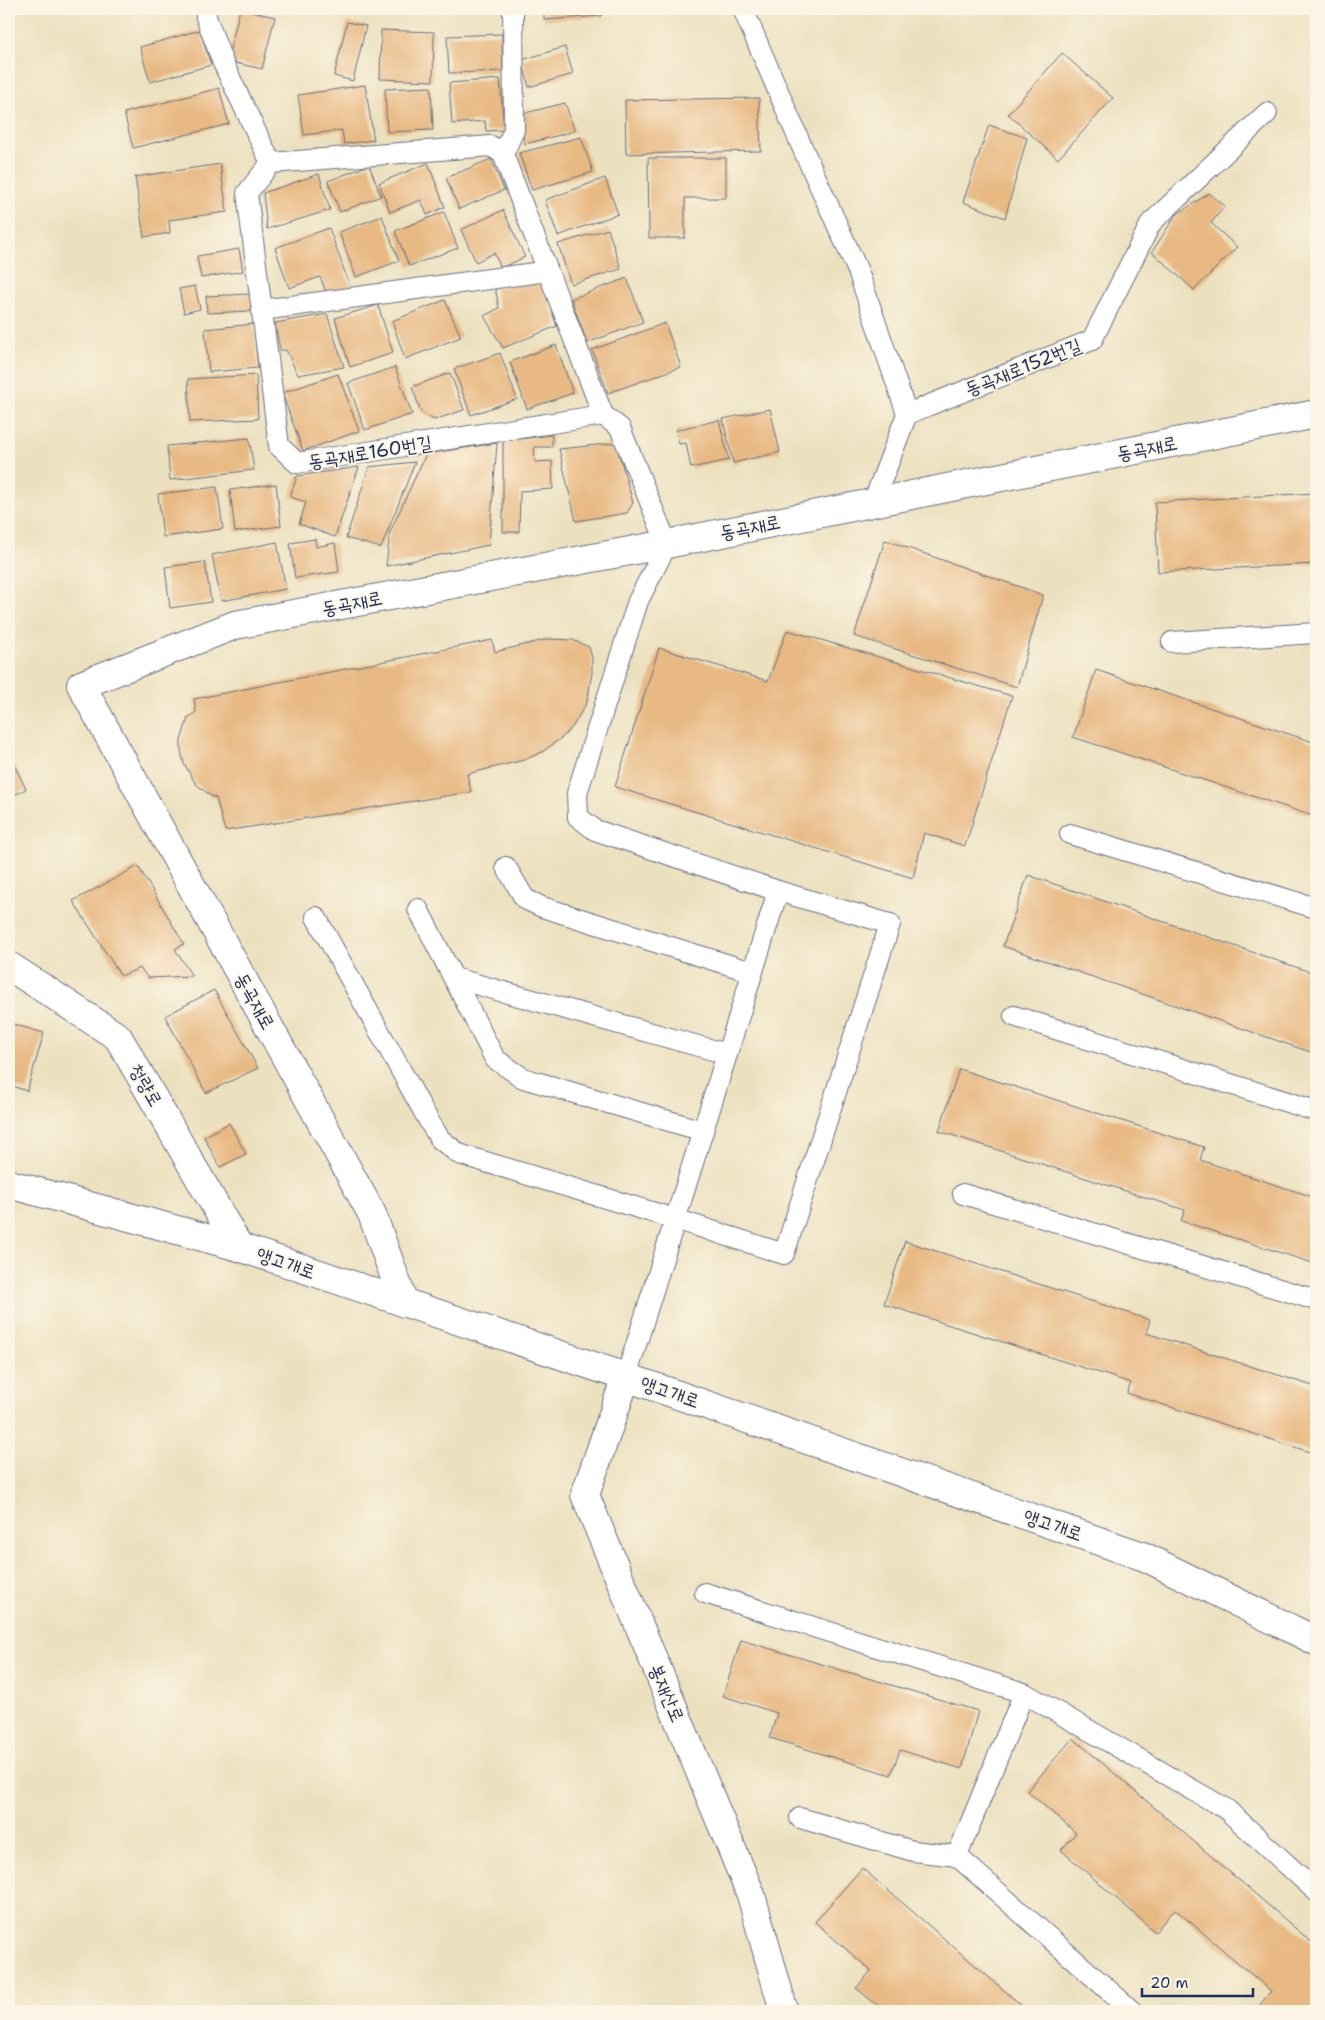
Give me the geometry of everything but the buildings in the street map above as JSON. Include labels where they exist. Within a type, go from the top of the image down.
[{"type":"street","name":"동곡재로","points":[[404,1303],[372,1214],[81,685],[235,625],[667,544],[1316,414]]},
{"type":"street","name":"청량로","points":[[9,966],[118,1037],[239,1247]]},
{"type":"street","name":"앵고개로","points":[[9,1184],[239,1247],[626,1377],[1145,1557],[1316,1641]]},
{"type":"street","name":"봉재산로","points":[[626,1377],[585,1495],[751,1895],[784,2011]]},
{"type":"lane","points":[[206,9],[206,16],[224,63],[271,163],[491,146],[503,154],[603,415],[620,428],[667,544],[638,601],[576,793],[578,817],[595,830],[778,891],[890,924],[784,1254],[459,1154],[440,1139],[316,916]]},
{"type":"lane","points":[[503,154],[514,130],[513,9]]},
{"type":"lane","points":[[743,9],[858,271],[907,414],[873,503]]},
{"type":"lane","name":"동곡재로152번길","points":[[907,414],[1092,340],[1150,223],[1267,113]]},
{"type":"lane","name":"동곡재로160번길","points":[[271,163],[247,193],[280,446],[297,464],[603,415]]},
{"type":"lane","points":[[262,310],[548,271]]},
{"type":"lane","points":[[1172,642],[1316,632]]},
{"type":"lane","points":[[1070,834],[1316,908]]},
{"type":"lane","points":[[506,867],[526,899],[542,907],[752,972]]},
{"type":"lane","points":[[626,1377],[778,891]]},
{"type":"lane","points":[[418,908],[494,1059],[522,1078],[703,1131]]},
{"type":"lane","points":[[454,978],[727,1054]]},
{"type":"lane","points":[[1014,1016],[1316,1111]]},
{"type":"lane","points":[[963,1194],[1316,1300]]},
{"type":"lane","points":[[705,1593],[1024,1693],[1226,1809],[1316,1891]]},
{"type":"lane","points":[[957,1856],[1024,1693]]},
{"type":"lane","points":[[800,1818],[913,1851],[957,1856],[1132,2011]]}]
